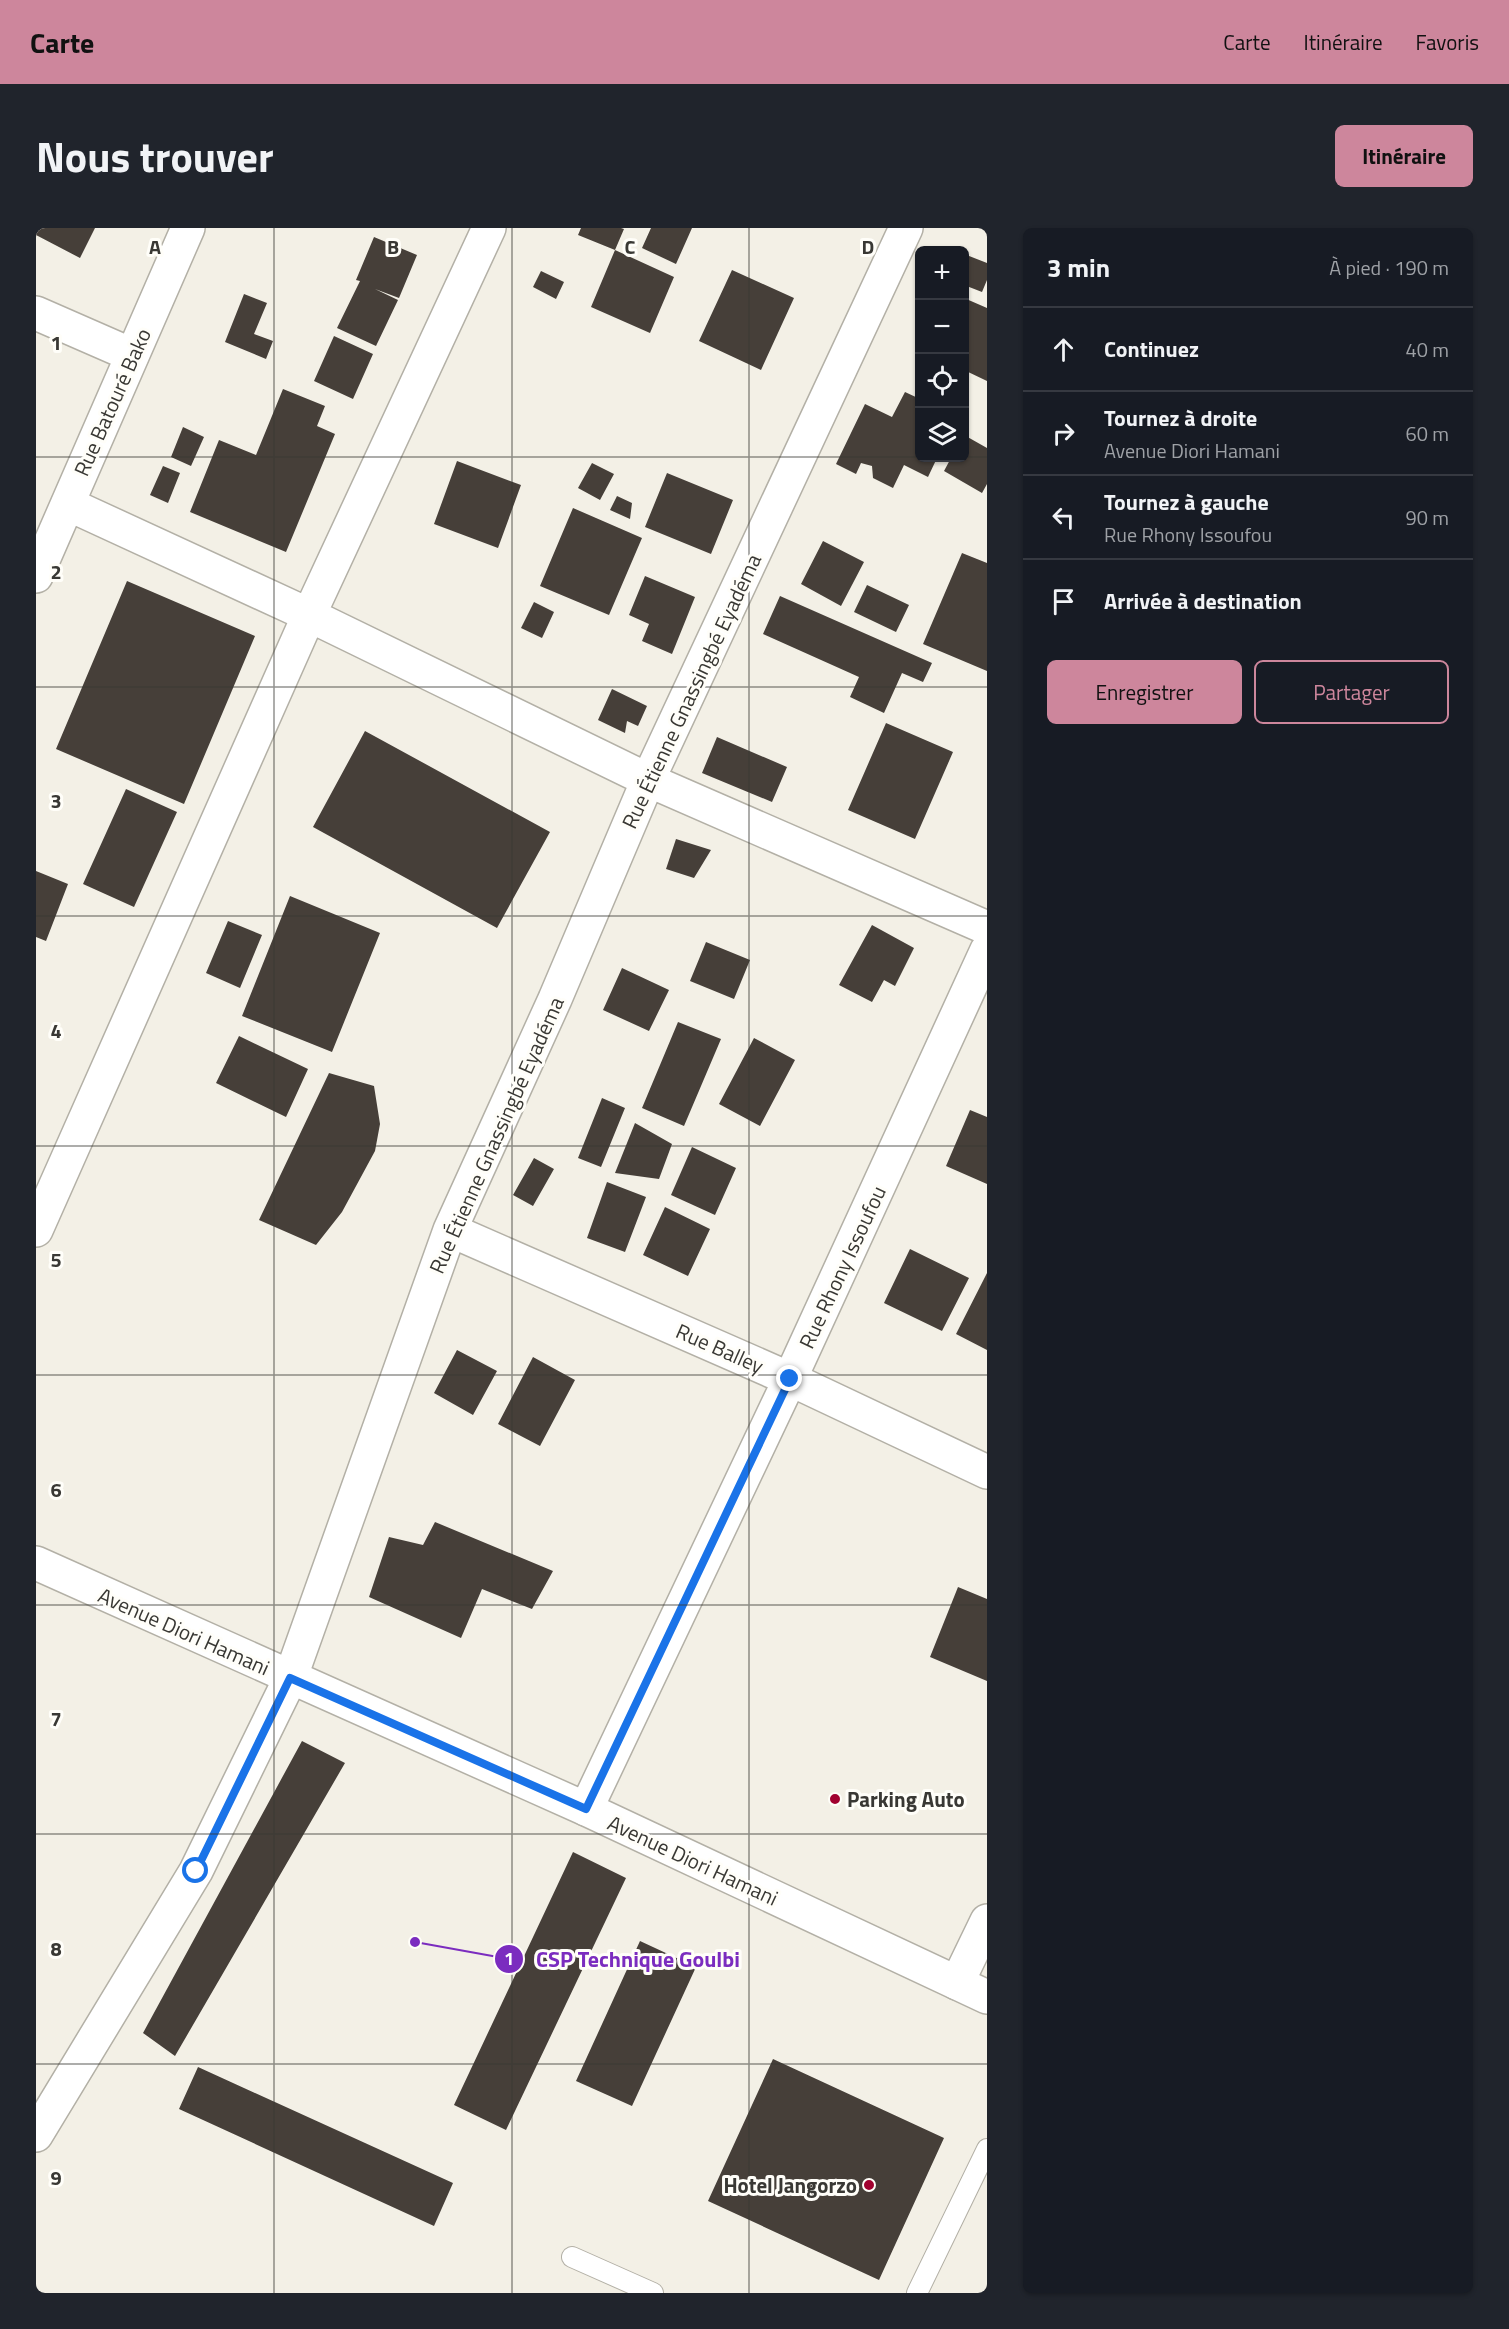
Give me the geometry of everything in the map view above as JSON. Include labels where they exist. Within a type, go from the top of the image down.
[{"type":"street","name":"Rue Batouré Bako","points":[[36,576],[188,228]]},
{"type":"street","points":[[36,1230],[309,615],[489,228]]},
{"type":"street","name":"Rue Étienne Gnassingbé Eyadéma","points":[[36,2135],[196,1871],[290,1678],[450,1230],[555,999],[648,780],[906,228]]},
{"type":"street","points":[[36,313],[132,355]]},
{"type":"street","points":[[68,504],[309,615],[648,780],[987,928]]},
{"type":"street","name":"Rue Rhony Issoufou","points":[[586,1809],[790,1379],[987,950]]},
{"type":"street","name":"Rue Balley","points":[[450,1230],[790,1379],[987,1472]]},
{"type":"street","name":"Avenue Diori Hamani","points":[[36,1563],[586,1809],[987,1997]]},
{"type":"street","points":[[957,1983],[987,1921]]},
{"type":"lane","points":[[917,2293],[987,2149]]},
{"type":"lane","points":[[572,2257],[653,2293]]},
{"type":"building","points":[[36,228],[95,228],[80,258],[36,235]]},
{"type":"building","points":[[581,228],[624,229],[615,250],[578,235]]},
{"type":"building","points":[[651,228],[692,228],[676,264],[642,248]]},
{"type":"building","points":[[374,237],[417,255],[399,298],[375,289],[398,300],[376,346],[337,328],[360,281],[356,280]]},
{"type":"building","points":[[615,250],[674,277],[650,333],[591,307]]},
{"type":"building","points":[[969,256],[987,263],[987,280],[982,292],[969,287]]},
{"type":"building","points":[[732,270],[794,298],[761,370],[699,341]]},
{"type":"building","points":[[541,271],[564,282],[556,299],[533,287]]},
{"type":"building","points":[[244,294],[267,303],[254,334],[273,341],[266,359],[225,342]]},
{"type":"building","points":[[969,300],[987,308],[987,381],[969,372]]},
{"type":"building","points":[[334,336],[373,354],[353,399],[314,381]]},
{"type":"building","points":[[283,389],[325,406],[317,426],[335,434],[286,552],[190,512],[219,440],[256,455]]},
{"type":"building","points":[[905,392],[915,397],[915,462],[935,462],[928,477],[904,465],[893,488],[873,478],[872,466],[861,463],[856,474],[836,464],[865,404],[892,417]]},
{"type":"building","points":[[183,427],[204,437],[191,466],[171,457]]},
{"type":"building","points":[[969,438],[987,448],[987,484],[982,493],[944,471],[949,462],[969,462]]},
{"type":"building","points":[[457,461],[521,485],[498,548],[434,524]]},
{"type":"building","points":[[592,463],[614,474],[600,500],[578,488]]},
{"type":"building","points":[[163,466],[180,473],[168,503],[150,495]]},
{"type":"building","points":[[667,473],[733,500],[711,554],[645,527]]},
{"type":"building","points":[[617,496],[632,503],[630,519],[610,510]]},
{"type":"building","points":[[573,508],[642,538],[609,615],[540,586]]},
{"type":"building","points":[[823,541],[864,562],[841,606],[801,584]]},
{"type":"building","points":[[962,553],[987,563],[987,671],[923,644]]},
{"type":"building","points":[[645,576],[695,597],[672,654],[642,641],[649,624],[629,615]]},
{"type":"building","points":[[127,581],[255,636],[184,804],[56,749]]},
{"type":"building","points":[[867,585],[909,605],[896,632],[854,612]]},
{"type":"building","points":[[780,596],[932,663],[923,682],[902,673],[884,713],[850,697],[859,677],[763,634]]},
{"type":"building","points":[[534,602],[554,612],[542,638],[521,628]]},
{"type":"building","points":[[612,689],[647,706],[638,726],[627,721],[625,733],[598,720]]},
{"type":"building","points":[[886,723],[953,752],[915,839],[848,810]]},
{"type":"building","points":[[365,731],[550,832],[497,928],[313,827]]},
{"type":"building","points":[[717,737],[787,767],[772,802],[702,773]]},
{"type":"building","points":[[126,789],[177,812],[134,907],[83,884]]},
{"type":"building","points":[[676,839],[711,850],[694,878],[666,869]]},
{"type":"building","points":[[36,871],[68,884],[46,941],[36,937]]},
{"type":"building","points":[[290,896],[380,933],[332,1052],[242,1016]]},
{"type":"building","points":[[228,921],[262,935],[240,988],[206,973]]},
{"type":"building","points":[[872,925],[914,948],[895,986],[884,980],[872,1002],[839,985]]},
{"type":"building","points":[[706,942],[750,960],[734,999],[690,981]]},
{"type":"building","points":[[622,968],[669,990],[649,1031],[603,1010]]},
{"type":"building","points":[[678,1022],[721,1039],[684,1126],[642,1108]]},
{"type":"building","points":[[239,1036],[308,1069],[286,1117],[216,1083]]},
{"type":"building","points":[[754,1038],[795,1060],[760,1126],[719,1104]]},
{"type":"building","points":[[329,1073],[374,1086],[380,1124],[375,1151],[342,1212],[316,1245],[259,1220]]},
{"type":"building","points":[[602,1098],[625,1108],[601,1167],[578,1158]]},
{"type":"building","points":[[970,1110],[987,1117],[987,1184],[946,1166]]},
{"type":"building","points":[[635,1123],[672,1144],[659,1179],[615,1173]]},
{"type":"building","points":[[692,1147],[736,1168],[715,1215],[671,1195]]},
{"type":"building","points":[[534,1158],[554,1169],[533,1206],[513,1195]]},
{"type":"building","points":[[607,1182],[646,1197],[625,1252],[587,1238]]},
{"type":"building","points":[[665,1207],[710,1229],[688,1276],[643,1255]]},
{"type":"building","points":[[910,1249],[969,1278],[942,1331],[884,1303]]},
{"type":"building","points":[[987,1273],[987,1350],[956,1334]]},
{"type":"building","points":[[457,1350],[497,1371],[473,1415],[434,1393]]},
{"type":"building","points":[[533,1357],[575,1380],[540,1446],[498,1424]]},
{"type":"building","points":[[435,1522],[553,1571],[532,1609],[482,1589],[461,1638],[369,1597],[389,1537],[423,1545]]},
{"type":"building","points":[[958,1587],[987,1599],[987,1681],[930,1657]]},
{"type":"building","points":[[302,1741],[345,1763],[175,2056],[143,2033]]},
{"type":"building","points":[[573,1852],[626,1878],[506,2130],[454,2105]]},
{"type":"building","points":[[640,1941],[696,1967],[632,2106],[576,2081]]},
{"type":"building","points":[[773,2059],[944,2138],[879,2280],[708,2201]]},
{"type":"building","points":[[198,2067],[453,2183],[434,2226],[179,2109]]},
{"type":"place","name":"Parking Auto","points":[[835,1799]]},
{"type":"place","name":"CSP Technique Goulbi","points":[[415,1942]]},
{"type":"place","name":"Hotel Jangorzo","points":[[869,2185]]},
{"type":"route","points":[[196,1871],[290,1678],[586,1809],[790,1379]]}]
